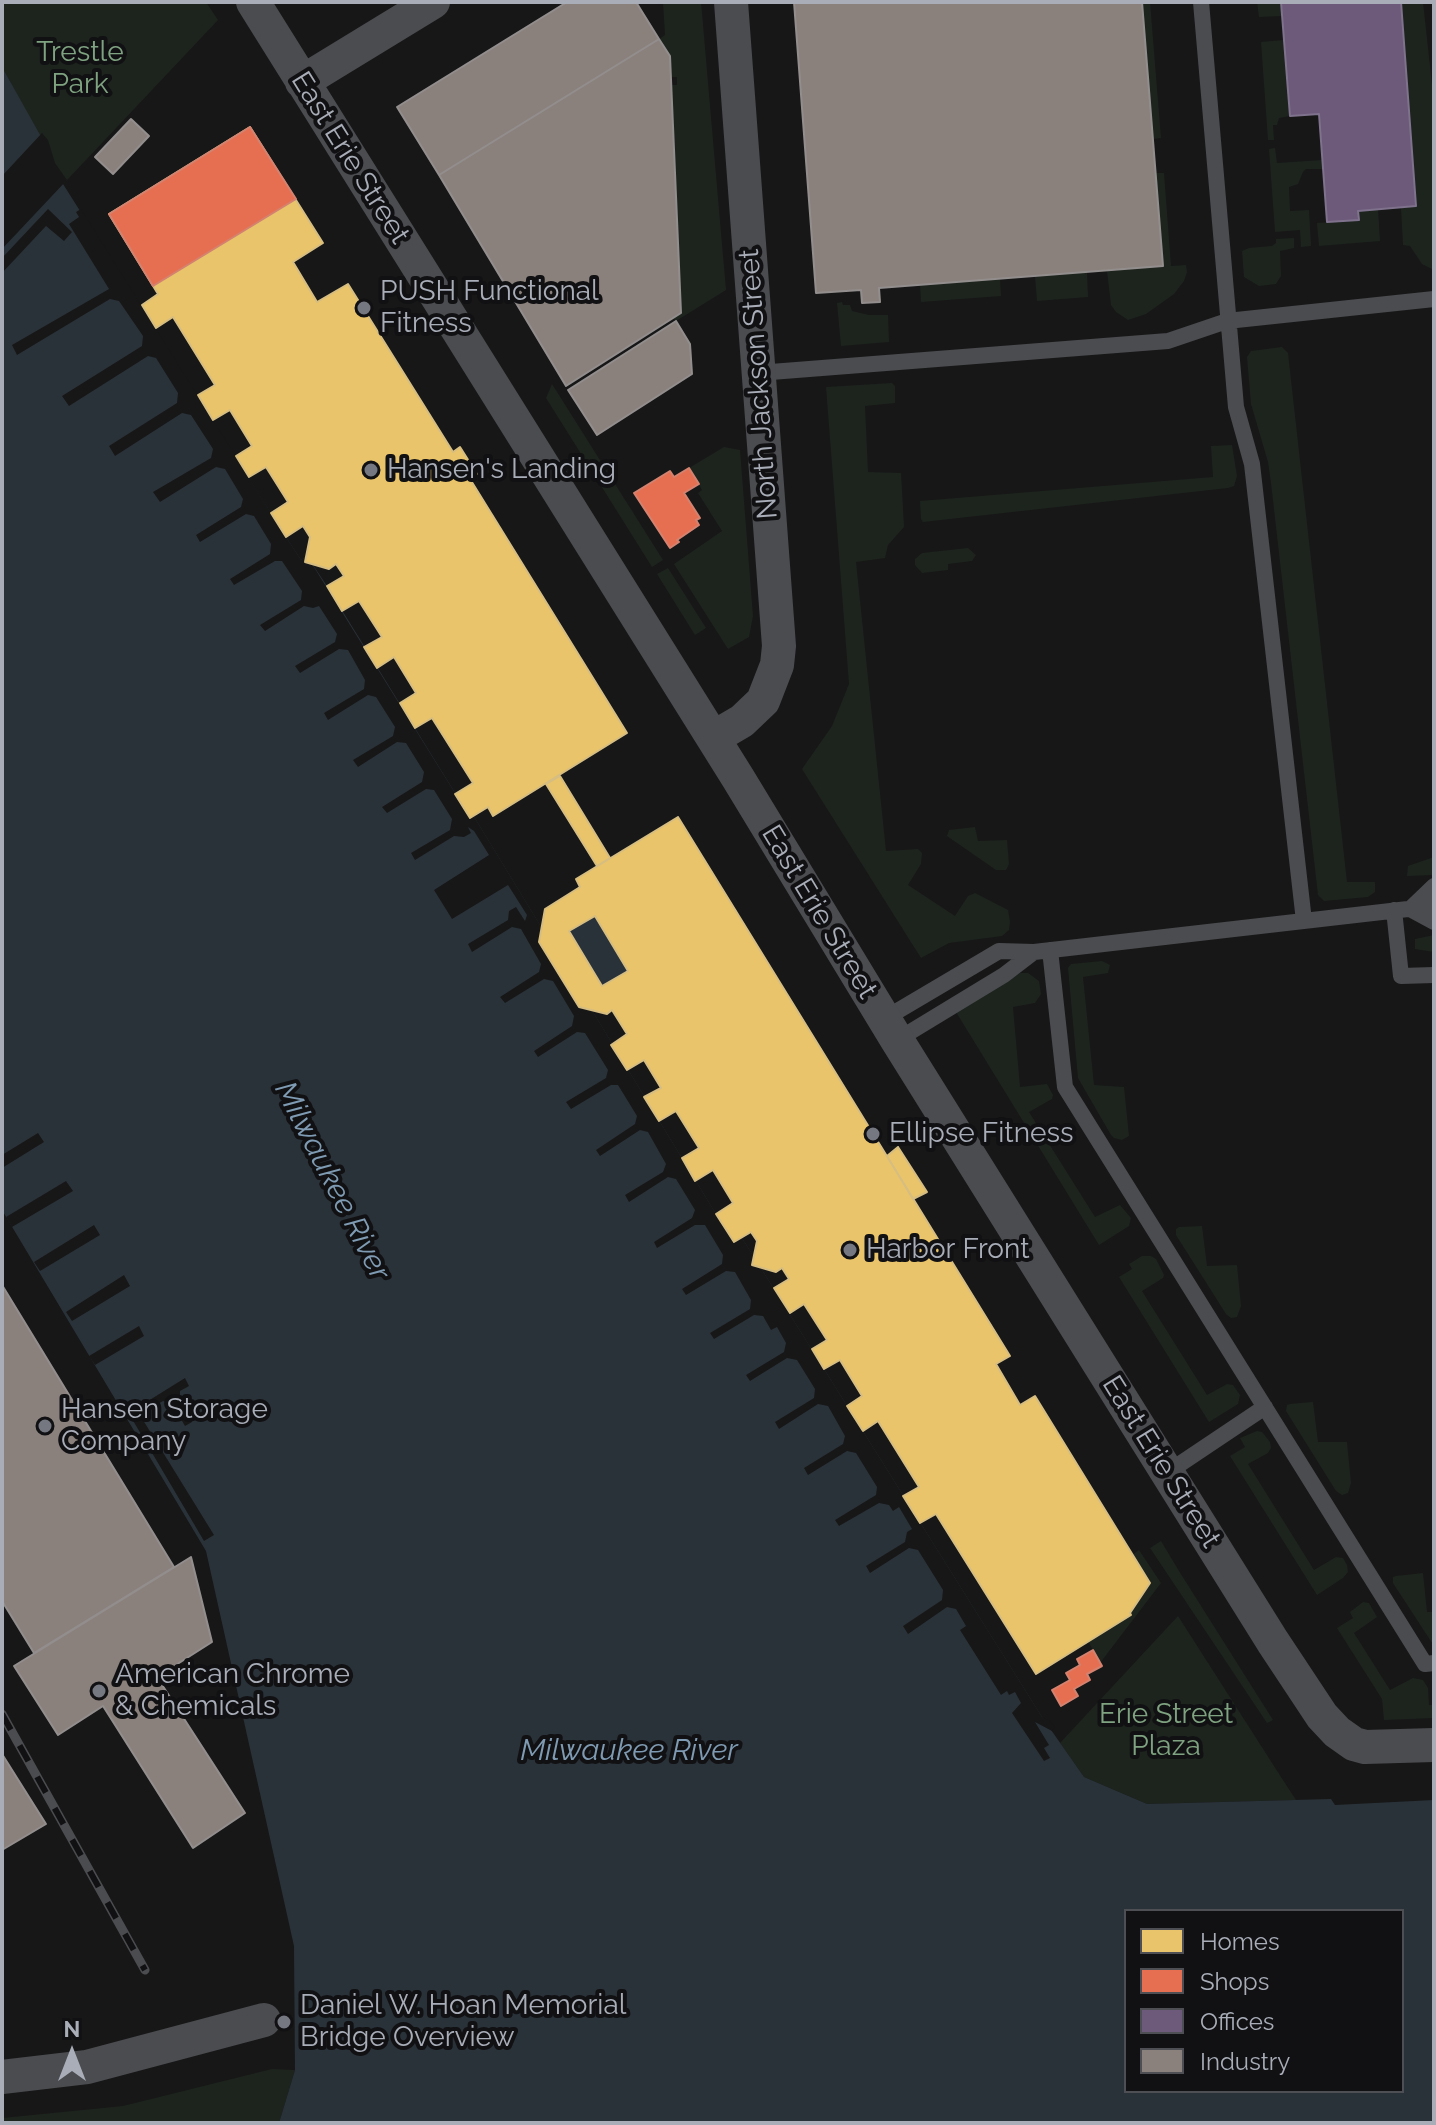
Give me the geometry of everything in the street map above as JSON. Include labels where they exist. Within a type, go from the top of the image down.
[{"type":"street","name":"East Erie Street","points":[[253,2],[1273,1642],[1322,1716],[1337,1732],[1354,1744],[1365,1747],[1434,1745]]},
{"type":"street","points":[[302,82],[433,2]]},
{"type":"street","name":"North Jackson Street","points":[[713,738],[742,721],[763,701],[777,665],[779,646],[731,2]]},
{"type":"street","points":[[2,2077],[87,2067],[264,2020]]},
{"type":"lane","points":[[1201,2],[1236,407],[1252,464],[1304,921]]},
{"type":"lane","points":[[758,373],[1168,341],[1227,321],[1434,299]]},
{"type":"lane","points":[[1402,910],[1434,886]]},
{"type":"lane","points":[[891,1029],[999,951],[1042,951],[1434,906]]},
{"type":"lane","points":[[1402,910],[1434,922]]},
{"type":"lane","points":[[1402,910],[1401,976],[1434,975]]},
{"type":"lane","points":[[891,1029],[1042,951]]},
{"type":"lane","points":[[1042,951],[1065,1087],[1425,1664],[1434,1663]]},
{"type":"lane","points":[[1168,1472],[1265,1407]]},
{"type":"green space","name":"Trestle Park","points":[[2,2],[206,2],[218,20],[2,249],[39,136],[2,67]]},
{"type":"green space","points":[[663,2],[701,2],[726,290],[676,321],[673,318],[681,313],[672,85],[677,85],[677,77],[671,77],[670,56],[659,39],[665,35]]},
{"type":"green space","points":[[1142,2],[1150,2],[1161,138],[1153,139]]},
{"type":"green space","points":[[1257,2],[1281,2],[1282,16],[1259,17]]},
{"type":"green space","points":[[1401,2],[1423,2],[1434,103],[1434,270],[1422,264],[1410,246],[1403,245],[1401,208],[1416,205]]},
{"type":"green space","points":[[1284,40],[1290,116],[1279,118],[1277,125],[1273,125],[1274,140],[1268,140],[1261,42]]},
{"type":"green space","points":[[1275,148],[1277,163],[1322,160],[1323,169],[1306,169],[1298,184],[1289,187],[1290,211],[1309,210],[1311,246],[1301,247],[1300,230],[1275,232],[1269,149]]},
{"type":"green space","points":[[1155,173],[1164,173],[1171,266],[1186,265],[1187,272],[1174,294],[1146,314],[1128,320],[1111,305],[1107,271],[1163,266]]},
{"type":"green space","points":[[1378,209],[1380,241],[1319,246],[1317,223],[1358,220],[1358,211]]},
{"type":"green space","points":[[1294,238],[1294,248],[1280,251],[1281,276],[1276,284],[1259,286],[1244,277],[1242,251],[1272,246],[1276,239]]},
{"type":"green space","points":[[1087,272],[1088,297],[1037,301],[1035,276]]},
{"type":"green space","points":[[1000,279],[1001,296],[921,302],[920,285]]},
{"type":"green space","points":[[842,302],[843,305],[850,305],[852,311],[888,315],[889,342],[841,346],[837,303]]},
{"type":"green space","points":[[1282,347],[1288,353],[1347,882],[1375,882],[1375,892],[1368,897],[1324,901],[1318,895],[1271,483],[1251,404],[1247,357],[1251,351]]},
{"type":"green space","points":[[892,383],[895,386],[895,403],[865,406],[868,472],[901,473],[904,527],[888,545],[885,558],[856,562],[886,851],[918,849],[922,853],[921,864],[908,885],[955,916],[968,896],[975,893],[1008,910],[1010,922],[1009,930],[1002,936],[949,943],[921,958],[802,769],[832,726],[849,684],[826,387]]},
{"type":"green space","points":[[552,384],[663,560],[652,567],[546,398]]},
{"type":"green space","points":[[1232,445],[1237,476],[1234,486],[1228,488],[923,522],[921,519],[920,501],[1213,477],[1211,446]]},
{"type":"green space","points":[[724,447],[740,450],[753,616],[749,637],[728,649],[674,564],[722,531],[698,493],[702,490],[689,468]]},
{"type":"green space","points":[[968,548],[976,555],[972,561],[948,564],[948,570],[922,573],[915,565],[915,559],[922,553]]},
{"type":"green space","points":[[668,568],[706,628],[695,635],[657,574]]},
{"type":"green space","points":[[975,827],[978,841],[1007,840],[1009,864],[1006,870],[996,870],[947,836],[949,830]]},
{"type":"green space","points":[[1434,857],[1434,875],[1407,876],[1408,866]]},
{"type":"green space","points":[[1434,935],[1434,952],[1415,949],[1415,939]]},
{"type":"green space","points":[[1102,961],[1110,965],[1108,973],[1083,977],[1094,1085],[1124,1087],[1129,1136],[1122,1140],[1111,1135],[1078,1078],[1068,968],[1071,964]]},
{"type":"green space","points":[[1020,973],[1028,973],[1039,981],[1041,994],[1035,1003],[1013,1007],[1020,1087],[1047,1084],[1053,1095],[1052,1099],[1029,1112],[1095,1217],[1120,1205],[1131,1218],[1129,1226],[1099,1245],[956,1012]]},
{"type":"green space","points":[[1202,1226],[1207,1266],[1237,1265],[1241,1306],[1237,1317],[1231,1318],[1226,1314],[1176,1235],[1179,1227]]},
{"type":"green space","points":[[1142,1256],[1156,1259],[1164,1275],[1142,1291],[1207,1395],[1227,1384],[1233,1385],[1240,1395],[1238,1404],[1209,1422],[1119,1277],[1132,1269],[1129,1264]]},
{"type":"green space","points":[[1313,1402],[1318,1442],[1347,1442],[1351,1483],[1348,1493],[1342,1495],[1336,1491],[1286,1411],[1290,1404]]},
{"type":"green space","points":[[1262,1432],[1271,1448],[1248,1464],[1314,1570],[1336,1557],[1343,1558],[1347,1565],[1348,1572],[1343,1578],[1317,1595],[1230,1456],[1245,1447],[1240,1438]]},
{"type":"green space","points":[[1161,1541],[1273,1720],[1267,1723],[1150,1548]]},
{"type":"green space","points":[[1139,1550],[1161,1583],[1100,1663],[1088,1641],[1131,1615],[1132,1555]]},
{"type":"green space","points":[[1423,1573],[1427,1612],[1434,1612],[1434,1646],[1393,1583],[1396,1576]]},
{"type":"green space","points":[[1363,1602],[1369,1603],[1377,1617],[1354,1633],[1390,1690],[1413,1678],[1423,1680],[1428,1688],[1429,1705],[1434,1705],[1434,1718],[1384,1720],[1382,1699],[1337,1628],[1353,1618],[1350,1612]]},
{"type":"green space","name":"Erie Street Plaza","points":[[1178,1616],[1296,1800],[1147,1804],[1084,1777],[1060,1743]]},
{"type":"green space","points":[[272,2069],[295,2070],[279,2123],[2,2123],[2,2118],[123,2106]]},
{"type":"water","name":"Milwaukee River","points":[[2,67],[44,142],[51,165],[286,537],[301,560],[307,556],[327,586],[470,817],[473,815],[716,1214],[734,1242],[742,1238],[1042,1717],[1084,1777],[1147,1804],[1331,1799],[1335,1805],[1434,1800],[1434,2123],[279,2123],[295,2070],[294,1946],[206,1551],[2,1210]]},
{"type":"water","points":[[595,916],[628,971],[602,986],[569,931]]},
{"type":"pier","points":[[42,133],[48,140],[55,163],[67,180],[2,249],[2,176]]},
{"type":"pier","points":[[48,209],[72,232],[64,241],[46,226],[2,273],[2,258]]},
{"type":"pier","points":[[81,209],[286,537],[301,560],[307,556],[470,817],[473,815],[716,1214],[734,1242],[742,1238],[1042,1717],[1055,1727],[1052,1731],[1035,1722],[1049,1745],[1044,1748],[1050,1758],[1044,1761],[1012,1713],[1021,1703],[1015,1692],[1009,1695],[1007,1691],[1001,1695],[960,1630],[966,1626],[956,1609],[947,1607],[908,1634],[903,1626],[942,1600],[943,1590],[918,1550],[909,1548],[870,1573],[866,1566],[905,1542],[907,1532],[912,1529],[899,1507],[893,1511],[889,1505],[879,1503],[839,1526],[835,1520],[876,1495],[877,1487],[856,1453],[847,1451],[808,1475],[804,1468],[843,1444],[845,1436],[828,1406],[818,1404],[779,1429],[775,1422],[814,1398],[815,1389],[797,1360],[787,1358],[750,1381],[746,1375],[784,1352],[786,1343],[777,1327],[771,1330],[763,1316],[754,1315],[714,1339],[710,1333],[750,1309],[751,1300],[735,1272],[726,1271],[686,1295],[682,1289],[722,1264],[723,1255],[705,1225],[695,1225],[657,1248],[654,1242],[692,1218],[695,1210],[676,1179],[668,1177],[629,1202],[625,1195],[663,1172],[666,1164],[648,1132],[640,1130],[600,1156],[596,1150],[635,1124],[637,1116],[618,1085],[611,1085],[571,1109],[566,1102],[606,1078],[608,1070],[585,1033],[577,1032],[538,1057],[534,1051],[572,1026],[574,1016],[553,981],[544,979],[505,1003],[500,997],[539,972],[541,964],[521,929],[512,927],[472,952],[468,944],[508,920],[509,911],[516,907],[525,921],[527,915],[508,885],[452,919],[434,890],[489,855],[468,827],[471,833],[464,837],[454,836],[415,860],[411,853],[450,830],[452,819],[434,790],[426,789],[387,813],[382,807],[422,782],[424,772],[406,743],[397,742],[358,767],[353,760],[393,736],[395,727],[376,697],[368,695],[328,720],[324,713],[364,689],[365,680],[348,650],[339,649],[300,673],[295,666],[335,642],[337,634],[319,606],[304,606],[265,631],[260,625],[301,600],[302,591],[282,561],[275,561],[234,585],[230,579],[270,554],[271,544],[254,516],[246,514],[200,542],[196,535],[241,507],[243,499],[225,469],[216,467],[160,502],[153,492],[211,458],[213,449],[191,415],[182,413],[115,456],[109,446],[177,403],[178,393],[156,358],[148,356],[69,406],[62,396],[142,346],[143,336],[119,301],[110,299],[17,355],[12,345],[109,289],[69,224],[79,217],[76,212]]},
{"type":"pier","points":[[38,1133],[44,1142],[2,1168],[2,1155]]},
{"type":"pier","points":[[66,1181],[73,1191],[12,1227],[6,1217]]},
{"type":"pier","points":[[94,1225],[100,1235],[40,1271],[34,1262]]},
{"type":"pier","points":[[124,1275],[130,1286],[72,1321],[66,1312]]},
{"type":"pier","points":[[139,1326],[144,1336],[95,1365],[89,1356]]},
{"type":"pier","points":[[185,1378],[189,1386],[180,1391],[180,1401],[192,1422],[185,1426],[172,1404],[163,1401],[144,1412],[143,1420],[214,1535],[204,1541],[125,1407],[131,1404],[140,1406]]},
{"type":"building: Homes","name":"Hansen's Landing","points":[[250,127],[323,243],[293,262],[317,302],[348,284],[453,452],[460,447],[477,474],[470,479],[627,733],[493,816],[488,807],[470,818],[455,794],[473,783],[432,718],[415,728],[400,703],[416,693],[394,657],[377,668],[364,647],[382,637],[359,601],[342,611],[327,586],[344,576],[336,564],[329,569],[305,562],[310,537],[303,526],[286,537],[271,513],[288,502],[266,467],[249,477],[236,456],[252,446],[230,410],[213,420],[198,395],[215,385],[173,317],[156,328],[142,305],[158,294],[109,214]]},
{"type":"building: Homes","points":[[560,776],[610,858],[597,866],[546,784]]},
{"type":"building: Homes","name":"Harbor Front","points":[[678,817],[1010,1356],[996,1364],[1020,1405],[1035,1396],[1150,1583],[1131,1615],[1036,1674],[936,1514],[920,1523],[903,1496],[919,1487],[878,1421],[863,1431],[847,1406],[862,1396],[840,1360],[824,1369],[812,1349],[827,1340],[804,1304],[790,1313],[774,1288],[789,1279],[782,1268],[776,1272],[752,1265],[757,1241],[751,1232],[734,1242],[716,1214],[733,1203],[713,1170],[695,1181],[682,1158],[699,1148],[676,1111],[659,1121],[644,1097],[661,1088],[644,1060],[627,1070],[611,1045],[627,1034],[612,1010],[607,1014],[579,1007],[539,942],[545,909],[580,887],[576,879]],"holes":[[[595,916],[628,971],[602,986],[569,931]]]},
{"type":"building: Homes","points":[[898,1147],[927,1192],[913,1199],[887,1156]]},
{"type":"building: Shops","points":[[250,127],[296,199],[153,286],[109,214]]},
{"type":"building: Shops","points":[[689,468],[699,484],[684,493],[700,518],[696,520],[699,525],[670,548],[634,493],[670,471],[674,477]]},
{"type":"building: Shops","points":[[1093,1650],[1102,1666],[1087,1674],[1090,1680],[1074,1689],[1078,1696],[1061,1706],[1052,1690],[1070,1680],[1066,1673],[1080,1665],[1077,1659]]},
{"type":"building: Offices","points":[[1281,2],[1401,2],[1416,206],[1358,211],[1359,220],[1327,222],[1319,114],[1290,116]]},
{"type":"building: Industry","points":[[567,2],[636,2],[659,39],[439,175],[397,107]]},
{"type":"building: Industry","points":[[794,2],[1142,2],[1163,266],[879,288],[880,302],[862,303],[861,290],[816,293]]},
{"type":"building: Industry","points":[[659,39],[670,56],[681,313],[566,386],[439,175]]},
{"type":"building: Industry","points":[[131,119],[149,136],[113,174],[95,157]]},
{"type":"building: Industry","points":[[676,321],[690,344],[692,374],[597,435],[568,390]]},
{"type":"building: Industry","name":"Hansen Storage Company","points":[[2,1285],[174,1567],[34,1653],[2,1601]]},
{"type":"building: Industry","name":"American Chrome & Chemicals","points":[[191,1557],[212,1642],[157,1677],[245,1813],[193,1848],[103,1706],[58,1735],[14,1666]]},
{"type":"building: Industry","points":[[2,1754],[46,1824],[2,1850]]},
{"type":"railway","points":[[2,1714],[145,1970]]},
{"type":"place","name":"PUSH Functional Fitness","points":[[364,308]]},
{"type":"place","name":"Hansen's Landing","points":[[371,470]]},
{"type":"place","name":"Ellipse Fitness","points":[[873,1134]]},
{"type":"place","name":"Harbor Front","points":[[850,1250]]},
{"type":"place","name":"Hansen Storage Company","points":[[45,1426]]},
{"type":"place","name":"American Chrome & Chemicals","points":[[99,1691]]},
{"type":"place","name":"Daniel W. Hoan Memorial Bridge Overview","points":[[284,2022]]}]
